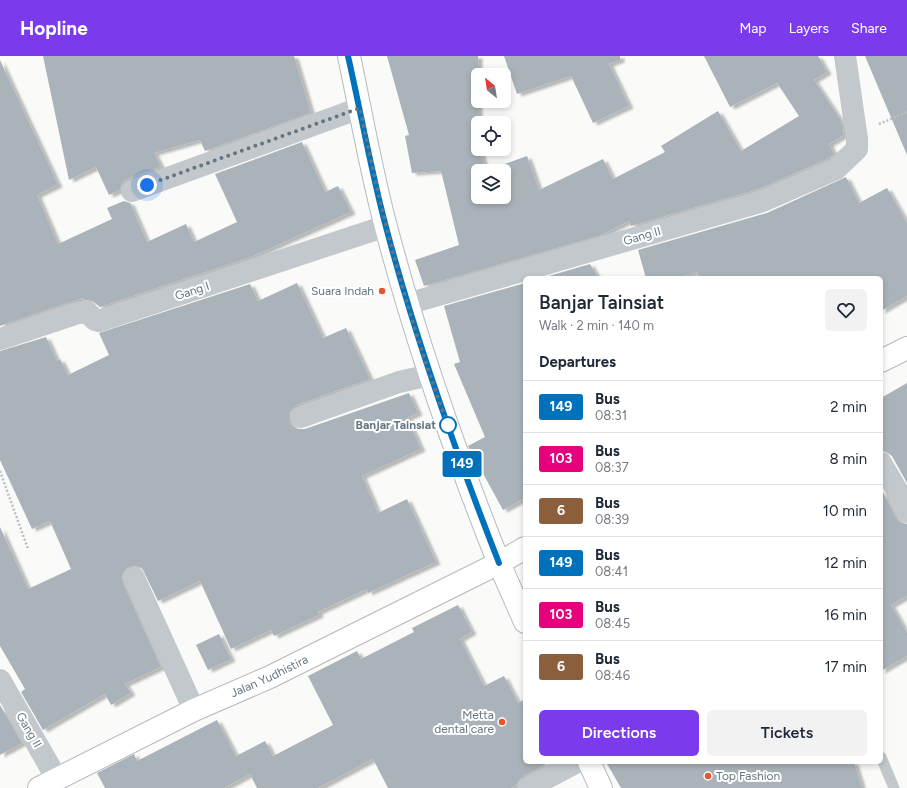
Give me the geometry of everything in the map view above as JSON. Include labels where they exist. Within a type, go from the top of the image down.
[{"type":"main road","points":[[348,56],[386,226],[407,304],[430,375],[499,563],[523,617]]},
{"type":"main road","points":[[883,360],[907,348]]},
{"type":"main road","name":"Jalan Yudhistira","points":[[48,783],[194,710],[270,677],[499,563],[523,549]]},
{"type":"main road","points":[[590,764],[601,788]]},
{"type":"street","name":"Gang II","points":[[407,304],[763,201],[836,169],[857,148],[845,56]]},
{"type":"street","points":[[132,191],[360,108]]},
{"type":"street","name":"Gang I","points":[[0,339],[78,313],[87,312],[99,321],[386,226]]},
{"type":"street","points":[[301,418],[398,382],[430,375]]},
{"type":"street","points":[[883,466],[898,492],[907,512]]},
{"type":"street","points":[[134,578],[194,710]]},
{"type":"street","name":"Gang II","points":[[0,680],[48,783]]},
{"type":"street","points":[[528,788],[573,764]]},
{"type":"lane","points":[[883,762],[894,788]]},
{"type":"path","points":[[0,471],[28,549]]},
{"type":"building","points":[[43,56],[294,56],[311,113],[205,151],[200,140],[154,153],[161,167],[127,179],[122,183],[120,190],[109,195],[96,167],[69,180]]},
{"type":"building","points":[[387,56],[478,56],[478,68],[471,68],[471,108],[478,108],[478,116],[471,116],[471,156],[482,156],[483,164],[471,164],[471,204],[511,204],[511,164],[505,164],[527,156],[539,190],[603,159],[613,179],[665,152],[661,146],[718,111],[741,151],[799,116],[777,83],[730,107],[704,56],[818,56],[827,72],[814,80],[842,122],[844,135],[829,144],[834,154],[829,158],[759,189],[631,226],[629,221],[599,236],[424,286],[415,260],[459,245],[441,171],[412,173],[405,136],[409,135]]},
{"type":"building","points":[[504,56],[620,56],[620,60],[609,64],[629,106],[593,123],[571,76],[517,94],[511,76],[511,68],[508,68]]},
{"type":"building","points":[[865,56],[907,56],[907,155],[873,75]]},
{"type":"building","points":[[0,60],[58,185],[37,195],[58,244],[112,219],[107,208],[124,201],[130,203],[147,242],[186,224],[194,242],[237,222],[215,174],[302,142],[325,192],[338,186],[351,212],[251,257],[100,307],[91,300],[84,300],[83,298],[0,326]]},
{"type":"building","points":[[846,177],[859,203],[887,188],[907,223],[907,296],[883,310],[883,276],[698,276],[697,272],[684,276],[645,276],[638,250],[767,213]]},
{"type":"building","points":[[590,264],[597,276],[549,276]]},
{"type":"building","points":[[297,283],[323,338],[346,328],[370,379],[296,405],[289,414],[289,422],[298,429],[305,429],[409,393],[418,413],[407,418],[421,449],[362,476],[378,513],[407,499],[436,562],[368,593],[367,589],[318,612],[319,615],[274,636],[271,630],[231,649],[200,581],[158,601],[142,568],[136,566],[129,567],[124,571],[122,577],[123,583],[161,667],[125,684],[131,693],[111,705],[105,694],[43,730],[21,692],[25,689],[0,646],[0,527],[28,589],[71,569],[50,521],[32,529],[0,460],[0,351],[46,337],[57,361],[60,359],[68,375],[109,355],[99,333],[250,284],[258,301]]},
{"type":"building","points":[[523,284],[523,499],[503,510],[468,446],[485,437],[454,364],[460,362],[444,306]]},
{"type":"building","points":[[907,383],[907,483],[892,456],[887,452],[883,451],[883,397]]},
{"type":"building","points":[[883,492],[896,517],[900,522],[907,524],[907,596],[891,605],[907,633],[907,656],[883,670]]},
{"type":"building","points":[[458,605],[472,632],[460,639],[484,686],[504,676],[518,703],[523,700],[523,764],[546,764],[522,777],[516,785],[511,788],[388,788],[373,759],[318,788],[257,788],[250,774],[224,788],[105,788],[97,773],[134,754],[137,761],[217,720],[236,756],[265,741],[273,756],[333,725],[308,676],[357,651],[361,659],[414,632],[412,628]]},
{"type":"building","points":[[219,634],[231,659],[208,670],[196,645]]},
{"type":"building","points":[[0,705],[22,743],[0,755]]},
{"type":"building","points":[[607,764],[855,764],[862,788],[621,788]]},
{"type":"bus line","name":"149","points":[[348,56],[371,163],[407,304],[433,384],[482,522],[499,563]]},
{"type":"place","name":"Suara Indah","points":[[382,291]]},
{"type":"place","name":"Banjar Tainsiat","points":[[448,425]]},
{"type":"place","name":"Metta dental care","points":[[502,722]]},
{"type":"place","name":"Top Fashion","points":[[708,776]]},
{"type":"route","points":[[147,185],[360,108],[374,176],[407,304],[448,425]]}]
